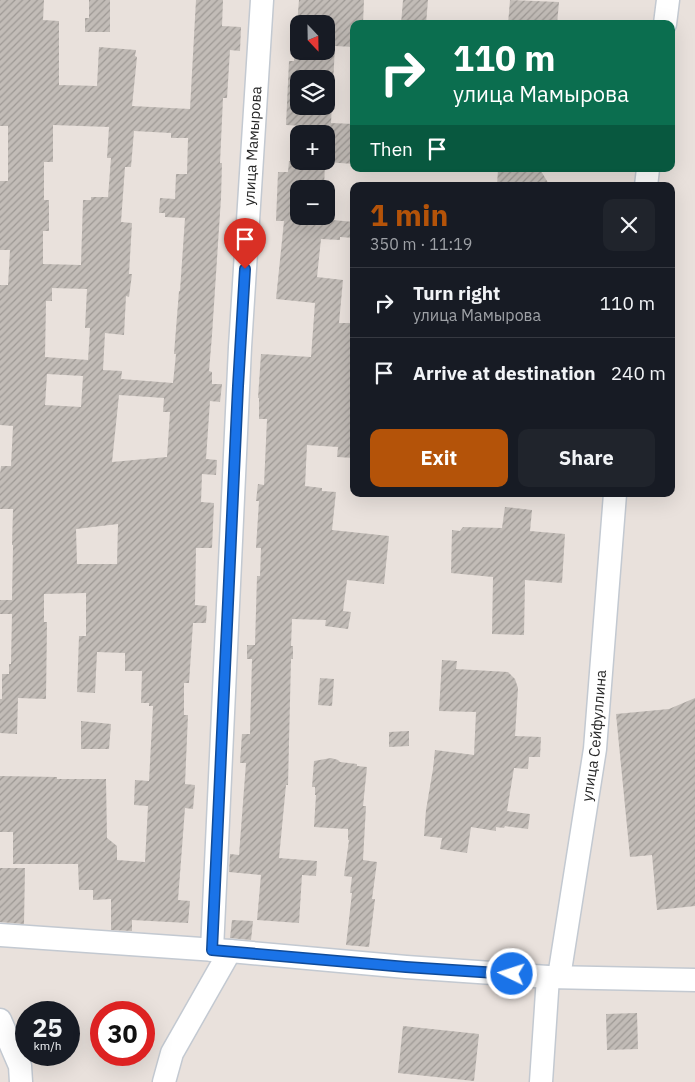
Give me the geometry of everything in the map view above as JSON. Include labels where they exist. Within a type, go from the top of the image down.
[{"type":"street","name":"улица Мамырова","points":[[221,951],[240,347],[262,0]]},
{"type":"street","points":[[666,20],[668,0]]},
{"type":"street","name":"улица Сейфуллина","points":[[542,1082],[554,977],[595,749],[615,497]]},
{"type":"street","points":[[0,935],[554,977],[695,980]]},
{"type":"street","points":[[164,1082],[172,1053],[221,951]]},
{"type":"street","points":[[0,1020],[20,1066],[21,1082]]},
{"type":"building","points":[[0,0],[44,0],[43,20],[59,21],[59,85],[97,86],[99,47],[136,50],[132,106],[190,109],[196,0],[223,0],[222,26],[241,27],[240,51],[230,50],[227,98],[223,98],[220,163],[222,163],[221,198],[209,371],[212,372],[212,384],[222,384],[220,402],[210,401],[206,459],[217,460],[216,475],[202,474],[201,502],[214,503],[212,548],[196,548],[195,605],[207,606],[206,623],[193,623],[189,683],[184,683],[184,715],[188,715],[185,784],[195,785],[193,809],[185,808],[178,900],[190,901],[188,923],[132,920],[132,931],[111,930],[111,899],[93,900],[93,890],[79,890],[78,864],[13,864],[13,832],[0,832],[0,776],[106,779],[107,838],[117,846],[117,860],[145,862],[148,806],[134,805],[135,780],[149,781],[153,706],[149,706],[149,703],[141,703],[142,671],[125,671],[125,653],[97,652],[95,693],[77,692],[79,636],[86,636],[86,593],[44,594],[44,622],[47,622],[46,699],[18,698],[17,734],[0,733],[2,674],[9,674],[9,664],[11,664],[12,614],[0,614],[0,600],[12,600],[13,509],[0,509],[0,474],[1,466],[11,466],[13,426],[0,425],[0,285],[8,285],[10,250],[0,250],[0,181],[8,181],[8,126],[0,126]],"holes":[[[53,125],[109,127],[107,158],[111,158],[108,197],[91,197],[91,200],[83,200],[81,265],[43,264],[43,231],[49,231],[49,200],[44,200],[44,162],[53,162]],[[134,131],[171,133],[171,138],[188,138],[187,174],[176,174],[175,199],[160,198],[159,213],[165,213],[165,217],[185,218],[173,383],[121,379],[122,371],[103,370],[105,333],[124,335],[126,296],[129,297],[132,274],[129,274],[132,223],[121,222],[125,167],[131,167]],[[52,288],[87,289],[85,328],[90,328],[88,360],[45,357],[46,301],[52,301]],[[47,374],[83,376],[81,407],[45,405]],[[119,395],[164,398],[163,412],[170,412],[167,457],[112,462]],[[118,524],[117,564],[77,564],[76,529]]]},
{"type":"building","points":[[89,0],[110,0],[110,32],[85,32],[85,18],[89,18]]},
{"type":"building","points":[[299,0],[364,0],[363,20],[350,20],[350,47],[335,46],[335,15],[298,15]]},
{"type":"building","points":[[403,0],[428,0],[426,20],[401,20]]},
{"type":"building","points":[[510,0],[559,2],[557,20],[508,20]]},
{"type":"building","points":[[334,60],[334,70],[290,70],[290,115],[331,115],[331,123],[350,124],[350,164],[335,163],[335,125],[286,125],[289,61]]},
{"type":"building","points":[[289,161],[290,170],[325,170],[324,180],[290,180],[290,225],[335,225],[335,220],[350,222],[350,238],[340,237],[340,240],[321,239],[317,277],[343,280],[339,323],[350,323],[350,458],[337,457],[338,447],[307,445],[305,486],[322,488],[322,491],[336,492],[332,530],[389,536],[384,584],[347,580],[343,611],[351,612],[348,629],[325,626],[326,620],[292,619],[291,646],[293,646],[293,659],[291,659],[288,785],[286,785],[279,858],[317,861],[316,876],[302,875],[299,923],[257,920],[261,875],[229,872],[230,854],[239,855],[246,763],[240,763],[242,734],[250,734],[252,659],[247,659],[247,645],[255,645],[257,576],[260,576],[261,548],[256,548],[259,501],[256,501],[258,484],[264,485],[267,419],[259,419],[258,398],[261,354],[311,357],[315,303],[276,299],[284,221],[276,221],[278,172],[288,172]]},
{"type":"building","points":[[498,172],[542,172],[548,182],[497,182]]},
{"type":"building","points":[[505,507],[532,510],[530,531],[565,534],[562,583],[525,580],[524,635],[492,634],[493,577],[451,573],[452,530],[460,531],[463,527],[502,528]]},
{"type":"building","points":[[442,660],[457,661],[456,669],[508,672],[515,679],[518,688],[515,736],[541,737],[540,757],[529,757],[528,769],[514,768],[507,811],[530,814],[528,829],[505,826],[504,828],[496,827],[496,831],[471,827],[467,853],[440,849],[442,838],[424,836],[435,750],[474,755],[476,712],[439,711]]},
{"type":"building","points":[[320,678],[334,679],[332,706],[318,705]]},
{"type":"building","points":[[695,698],[695,906],[657,910],[652,855],[630,857],[616,714],[669,709]]},
{"type":"building","points":[[81,721],[111,724],[109,749],[81,749]]},
{"type":"building","points":[[409,731],[409,746],[389,747],[389,732]]},
{"type":"building","points":[[331,758],[340,762],[367,767],[363,806],[366,806],[363,860],[377,862],[372,899],[375,899],[369,947],[346,945],[352,893],[350,893],[352,877],[344,876],[349,840],[348,829],[314,827],[316,795],[315,787],[312,787],[314,761]]},
{"type":"building","points":[[0,868],[25,868],[24,924],[0,922]]},
{"type":"building","points":[[232,920],[253,921],[251,940],[230,938]]},
{"type":"building","points":[[637,1013],[638,1049],[607,1050],[606,1014]]},
{"type":"building","points":[[403,1026],[479,1034],[474,1081],[398,1073]]},
{"type":"route","points":[[245,269],[212,950],[512,974]]}]
